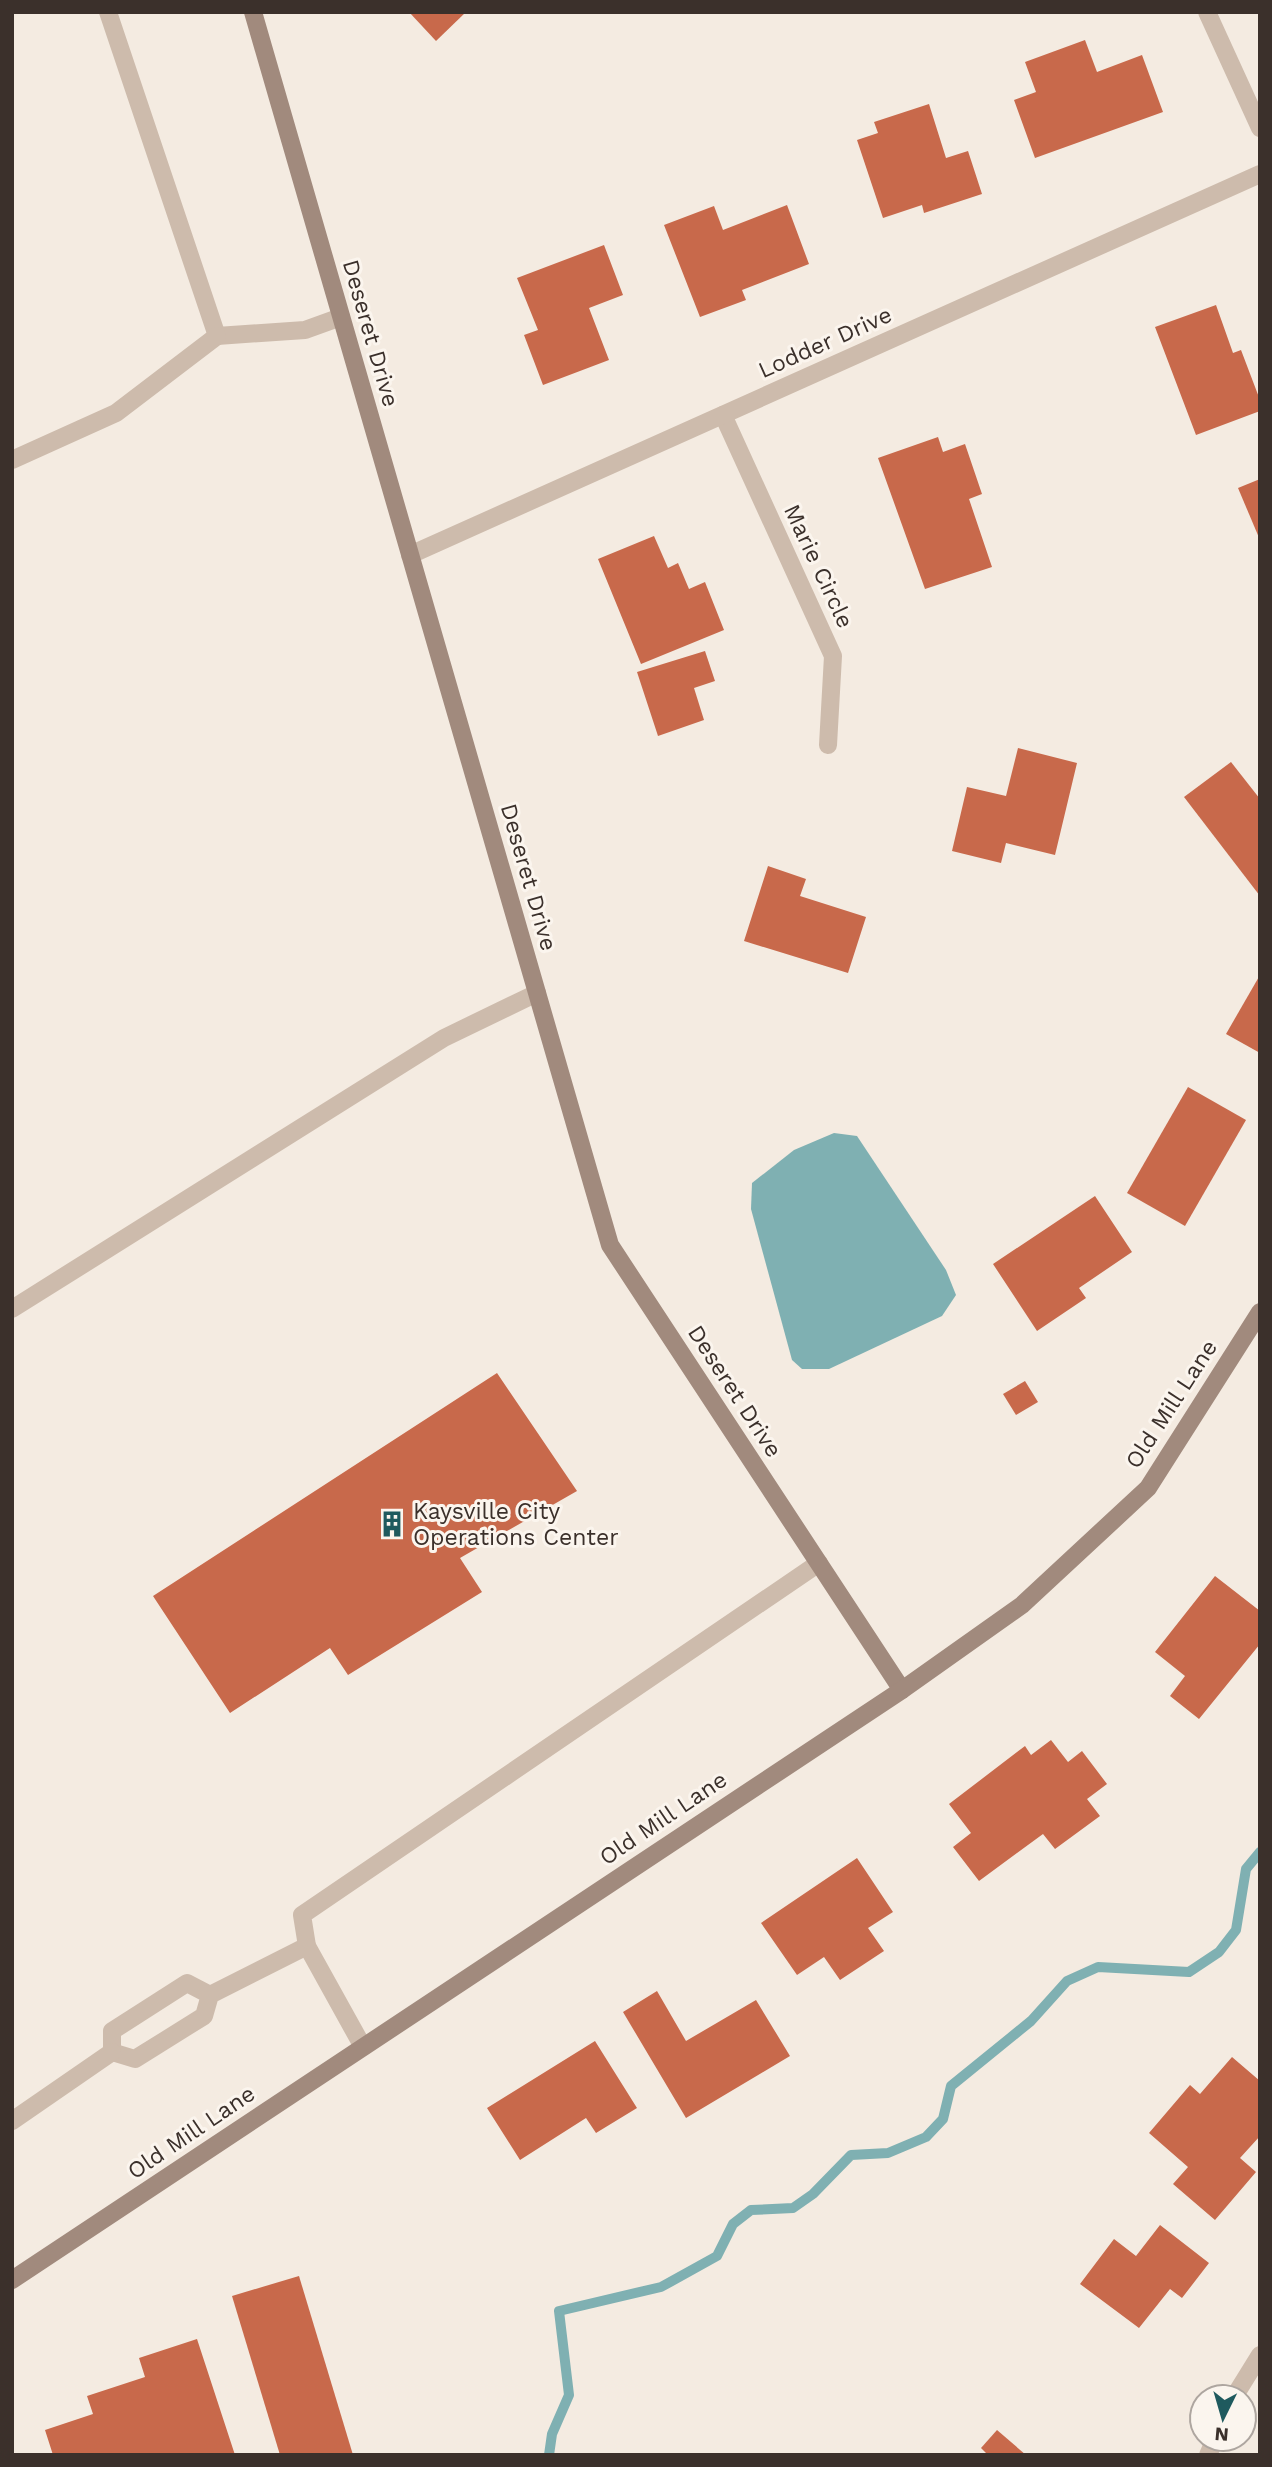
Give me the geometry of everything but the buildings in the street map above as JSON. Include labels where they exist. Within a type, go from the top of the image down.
[{"type":"street","points":[[108,12],[217,336]]},
{"type":"street","name":"Deseret Drive","points":[[253,12],[610,1245],[902,1689]]},
{"type":"street","points":[[1207,12],[1260,128]]},
{"type":"street","name":"Lodder Drive","points":[[410,555],[1260,174]]},
{"type":"street","points":[[12,460],[116,413],[217,336],[305,330],[341,317]]},
{"type":"street","name":"Marie Circle","points":[[723,415],[833,656],[828,745]]},
{"type":"street","points":[[12,1309],[444,1038],[537,993]]},
{"type":"street","name":"Old Mill Lane","points":[[12,2280],[902,1689],[1022,1605],[1148,1488],[1260,1312]]},
{"type":"street","points":[[363,2047],[307,1946],[302,1915],[819,1563]]},
{"type":"street","points":[[112,2052],[135,2059],[204,2016],[210,1995],[307,1946]]},
{"type":"street","points":[[112,2052],[112,2032],[187,1983],[210,1995]]},
{"type":"street","points":[[12,2121],[112,2052]]},
{"type":"street","points":[[1243,2383],[1260,2355]]},
{"type":"water","points":[[834,1133],[857,1136],[946,1270],[956,1295],[942,1316],[829,1369],[802,1369],[792,1360],[751,1209],[752,1183],[794,1150]]},
{"type":"waterway","points":[[549,2455],[552,2434],[569,2395],[559,2311],[661,2287],[717,2256],[733,2224],[751,2210],[793,2208],[813,2194],[851,2155],[888,2153],[926,2137],[943,2119],[951,2086],[1031,2021],[1067,1981],[1098,1967],[1189,1972],[1219,1952],[1236,1930],[1246,1869],[1260,1852]]},
{"type":"place","name":"Kaysville City Operations Center","points":[[392,1524]]}]
